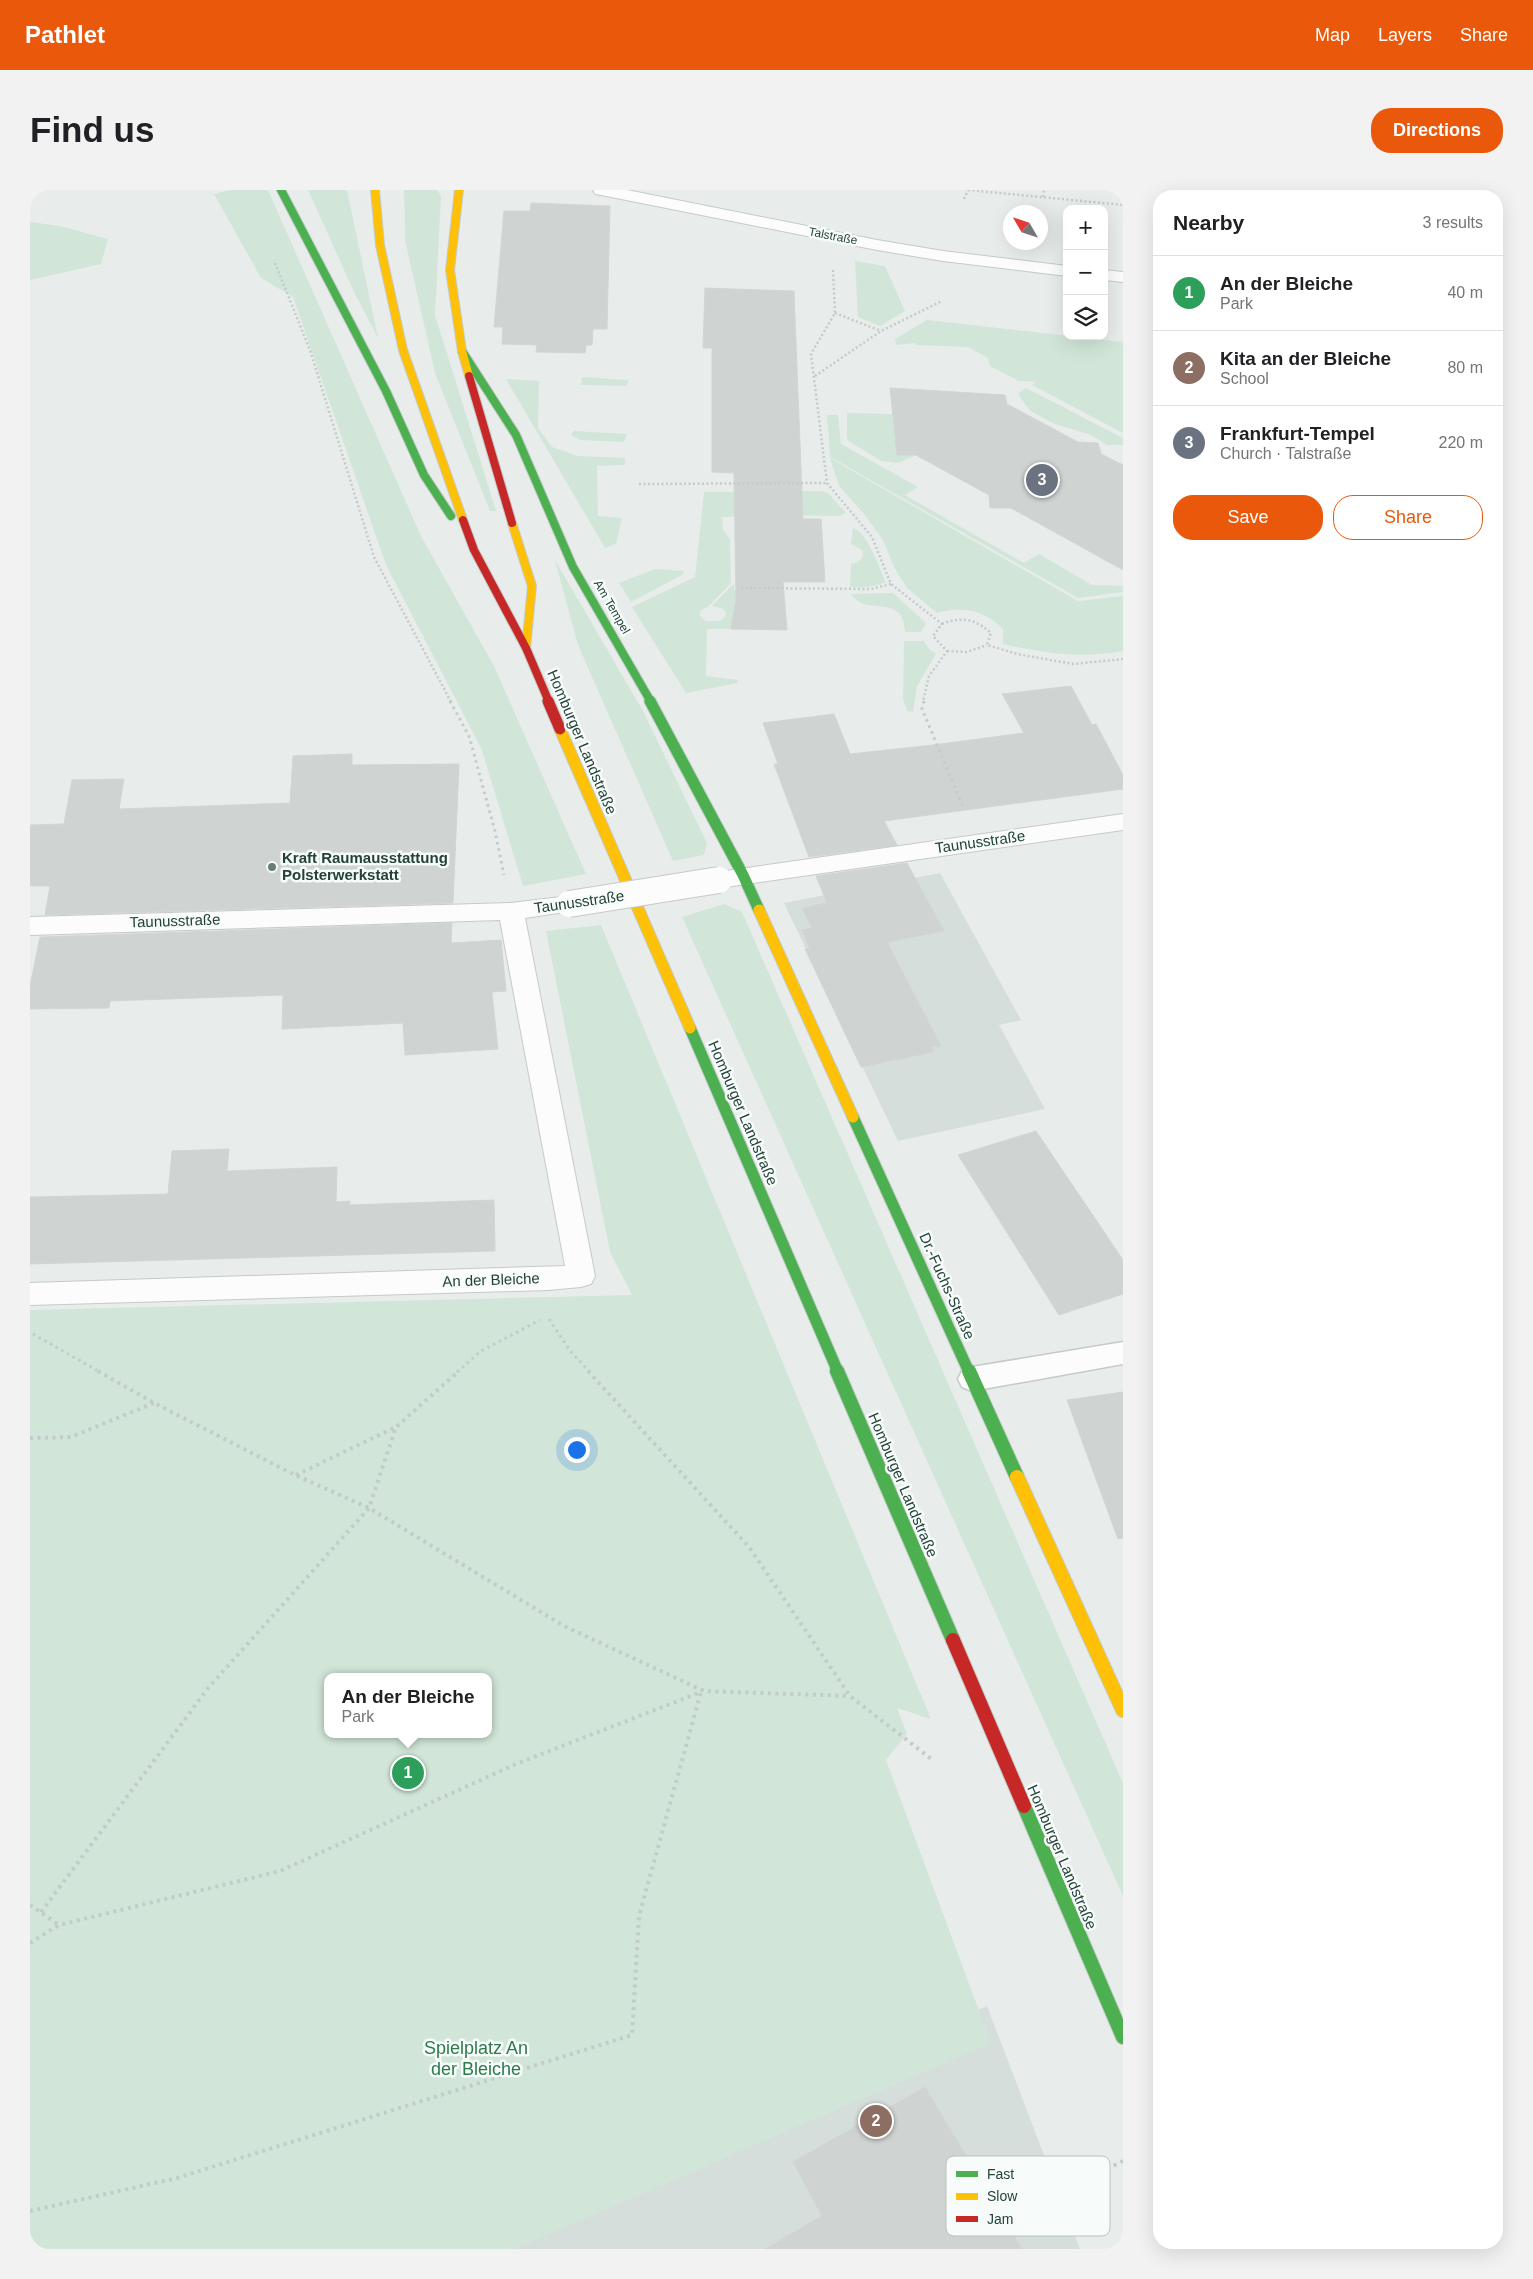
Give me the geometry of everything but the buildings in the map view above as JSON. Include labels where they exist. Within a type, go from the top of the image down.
[{"type":"street","points":[[281,190],[386,391],[424,475],[474,550]]},
{"type":"street","name":"Homburger Landstraße","points":[[375,190],[380,245],[403,350],[474,550],[526,648],[1123,2037]]},
{"type":"street","points":[[459,190],[450,270],[462,350],[496,471],[532,586],[526,648]]},
{"type":"street","name":"Talstraße","points":[[600,190],[876,245],[943,256],[1063,271]]},
{"type":"street","points":[[1108,275],[1123,277]]},
{"type":"street","name":"Am Tempel","points":[[462,350],[516,435],[573,566],[654,710],[743,875]]},
{"type":"street","name":"Taunusstraße","points":[[30,926],[511,911],[569,904],[743,875],[1123,822]]},
{"type":"street","name":"Dr.-Fuchs-Straße","points":[[743,875],[1123,1710]]},
{"type":"street","name":"An der Bleiche","points":[[30,1294],[548,1279],[581,1276],[511,911]]},
{"type":"lane","points":[[972,1379],[1123,1353]]},
{"type":"path","points":[[964,199],[968,190],[1123,205]]},
{"type":"path","points":[[1043,197],[1044,190]]},
{"type":"path","points":[[275,261],[310,350],[374,556],[469,736],[495,831],[511,911]]},
{"type":"path","points":[[834,295],[836,314],[812,354],[827,483],[872,537],[891,584],[942,624]]},
{"type":"path","points":[[815,376],[881,330],[942,301]]},
{"type":"path","points":[[836,314],[881,330]]},
{"type":"path","points":[[639,484],[827,483]]},
{"type":"path","points":[[741,588],[871,589],[891,584]]},
{"type":"path","points":[[987,645],[991,633],[977,621],[957,618],[942,624],[933,636],[947,651],[967,652],[987,645],[1017,654],[1073,664],[1123,659]]},
{"type":"path","points":[[947,651],[929,676],[922,709],[969,820],[947,827],[957,845]]},
{"type":"path","points":[[295,1475],[396,1427],[481,1351],[547,1316],[572,1352],[748,1547],[850,1696],[934,1761]]},
{"type":"path","points":[[30,1333],[154,1403],[295,1475],[369,1508],[564,1626],[703,1692]]},
{"type":"path","points":[[30,1438],[71,1437],[154,1403]]},
{"type":"path","points":[[41,1912],[209,1687],[369,1508],[396,1427]]},
{"type":"path","points":[[30,1943],[59,1925],[280,1872],[516,1764],[703,1692],[850,1696]]},
{"type":"path","points":[[30,2211],[177,2178],[632,2035],[639,1916],[703,1692]]},
{"type":"path","points":[[30,1904],[59,1925]]},
{"type":"path","points":[[1110,2168],[1123,2161]]},
{"type":"shaded area","points":[[940,873],[1021,1020],[999,1025],[1045,1109],[898,1141],[784,903]]},
{"type":"shaded area","points":[[987,2006],[1044,2156],[946,2156],[946,2236],[1075,2236],[1080,2249],[435,2249],[456,2236]]},
{"type":"green space","points":[[229,190],[268,190],[421,536],[494,666],[586,874],[523,886],[482,750],[386,565],[293,297],[261,278],[214,194]]},
{"type":"green space","points":[[308,190],[347,190],[378,338],[355,294]]},
{"type":"green space","points":[[404,190],[437,190],[441,196],[435,315],[496,511],[490,511],[435,373],[405,240]]},
{"type":"green space","points":[[30,222],[60,226],[108,239],[101,264],[30,280]]},
{"type":"green space","points":[[855,261],[885,266],[905,311],[880,326],[858,317]]},
{"type":"green space","points":[[927,320],[1063,335],[1063,340],[1123,342],[1123,433],[1032,385],[1036,382],[1019,381],[990,366],[988,358],[968,347],[915,345],[916,343],[896,345],[895,339]]},
{"type":"green space","points":[[582,377],[629,380],[626,386],[581,385]]},
{"type":"green space","points":[[506,379],[539,381],[538,428],[552,447],[578,456],[625,458],[625,465],[597,466],[598,516],[622,518],[616,544],[605,548]]},
{"type":"green space","points":[[1026,388],[1123,438],[1123,445],[1107,445],[1091,435],[1055,424],[1030,411],[1018,394]]},
{"type":"green space","points":[[847,413],[892,414],[897,455],[916,455],[899,463],[881,461],[847,440]]},
{"type":"green space","points":[[827,415],[838,415],[841,444],[918,487],[905,495],[1024,563],[1039,554],[1092,585],[1123,586],[1123,592],[1078,598],[830,457]]},
{"type":"green space","points":[[574,431],[627,434],[624,442],[581,440],[571,435]]},
{"type":"green space","points":[[830,458],[1078,601],[1123,596],[1123,651],[1077,655],[1003,644],[1003,629],[980,614],[964,610],[937,613],[907,588],[895,569],[883,540],[864,514],[839,486]]},
{"type":"green space","points":[[821,491],[828,493],[846,513],[839,516],[722,517],[723,530],[730,539],[731,583],[709,606],[700,611],[700,616],[706,621],[719,621],[724,618],[726,613],[723,609],[712,606],[731,586],[734,585],[734,590],[761,591],[736,629],[707,629],[706,676],[738,680],[738,683],[686,693],[632,607],[695,577],[704,492]]},
{"type":"green space","points":[[853,528],[868,543],[886,583],[868,587],[850,587],[851,564],[858,562],[863,557],[862,550],[851,544]]},
{"type":"green space","points":[[555,560],[643,711],[707,843],[704,855],[673,861],[578,645]]},
{"type":"green space","points":[[655,569],[684,571],[682,575],[631,602],[619,583]]},
{"type":"green space","points":[[893,593],[926,623],[921,632],[905,632],[903,620],[898,612],[891,608],[865,604],[858,601],[851,594]]},
{"type":"green space","points":[[904,641],[924,641],[929,649],[936,654],[917,686],[913,712],[907,711],[903,700]]},
{"type":"green space","points":[[724,904],[742,912],[1123,1783],[1123,1896],[682,917]]},
{"type":"green space","name":"Spielplatz An der Bleiche","points":[[601,925],[931,1719],[897,1708],[907,1734],[886,1760],[991,2043],[514,2249],[30,2249],[30,1310],[632,1295],[610,1252],[546,931]]},
{"type":"traffic: fast","points":[[281,190],[386,391],[424,475],[451,516]]},
{"type":"traffic: fast","points":[[462,351],[516,435],[573,567],[655,710],[743,875],[759,910]]},
{"type":"traffic: fast","points":[[690,1028],[953,1640]]},
{"type":"traffic: fast","points":[[853,1117],[1017,1477]]},
{"type":"traffic: fast","points":[[1024,1806],[1123,2037]]},
{"type":"traffic: slow","points":[[375,190],[380,245],[403,350],[463,520]]},
{"type":"traffic: slow","points":[[459,190],[450,270],[462,351],[469,376]]},
{"type":"traffic: slow","points":[[512,523],[532,586],[526,648]]},
{"type":"traffic: slow","points":[[560,729],[690,1028]]},
{"type":"traffic: slow","points":[[759,910],[853,1117]]},
{"type":"traffic: slow","points":[[1017,1477],[1123,1710]]},
{"type":"traffic: jam","points":[[469,376],[512,523]]},
{"type":"traffic: jam","points":[[463,520],[474,550],[526,648],[560,729]]},
{"type":"traffic: jam","points":[[953,1640],[1024,1806]]},
{"type":"place","name":"Frankfurt-Tempel","points":[[1042,480]]},
{"type":"place","name":"Kraft Raumausstattung Polsterwerkstatt","points":[[272,867]]},
{"type":"place","name":"An der Bleiche","points":[[408,1773]]},
{"type":"place","name":"Kita an der Bleiche","points":[[876,2121]]}]
